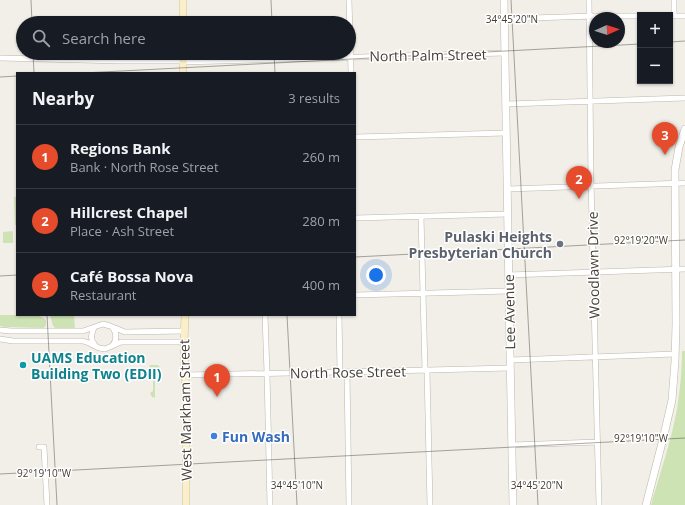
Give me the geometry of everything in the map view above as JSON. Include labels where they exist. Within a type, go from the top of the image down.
[{"type":"main road","points":[[183,0],[183,16]]},
{"type":"main road","points":[[183,60],[183,72]]},
{"type":"main road","name":"West Markham Street","points":[[185,316],[186,505]]},
{"type":"street","points":[[349,0],[349,16]]},
{"type":"street","name":"Lee Avenue","points":[[504,0],[513,505]]},
{"type":"street","name":"Woodlawn Drive","points":[[589,0],[589,12]]},
{"type":"street","points":[[672,12],[674,0]]},
{"type":"street","points":[[625,16],[637,16]]},
{"type":"street","points":[[673,16],[685,16]]},
{"type":"street","points":[[504,19],[589,17]]},
{"type":"street","name":"Woodlawn Drive","points":[[589,48],[599,505]]},
{"type":"street","name":"North Palm Street","points":[[356,57],[504,53]]},
{"type":"street","name":"North Palm Street","points":[[0,58],[16,58]]},
{"type":"street","name":"North Palm Street","points":[[81,60],[152,60]]},
{"type":"street","points":[[350,60],[351,72]]},
{"type":"street","points":[[506,104],[685,98]]},
{"type":"street","points":[[646,505],[670,410],[675,354],[676,159],[685,129]]},
{"type":"street","points":[[356,137],[506,133]]},
{"type":"street","points":[[507,189],[685,183]]},
{"type":"street","points":[[356,218],[508,214]]},
{"type":"street","points":[[421,216],[430,505]]},
{"type":"street","points":[[508,276],[685,269]]},
{"type":"street","points":[[356,295],[509,290]]},
{"type":"street","points":[[265,316],[270,505]]},
{"type":"street","points":[[339,316],[340,372]]},
{"type":"street","points":[[0,330],[11,332],[83,331],[103,324],[124,332],[184,331]]},
{"type":"street","points":[[112,327],[116,335],[116,340],[112,346]]},
{"type":"street","points":[[94,328],[91,337],[92,342],[95,345]]},
{"type":"street","points":[[0,339],[13,341],[83,342],[105,349],[121,342],[184,342]]},
{"type":"street","name":"North Rose Street","points":[[185,375],[426,370],[595,356],[675,354]]},
{"type":"street","points":[[347,372],[349,505]]},
{"type":"street","points":[[512,445],[598,442]]},
{"type":"street","points":[[39,447],[44,447],[47,505]]},
{"type":"green space","points":[[14,197],[16,197],[16,225]]},
{"type":"green space","points":[[13,231],[13,243],[3,243],[3,232]]},
{"type":"green space","points":[[0,315],[40,316],[46,320],[46,325],[43,328],[0,326]]},
{"type":"green space","points":[[50,316],[74,316],[75,329],[55,328]]},
{"type":"green space","points":[[682,351],[685,351],[685,505],[651,505],[675,421],[680,388]]},
{"type":"green space","points":[[150,365],[158,365],[160,367],[155,369],[155,398],[152,397],[150,393],[153,391],[153,367],[149,368]]},
{"type":"place","name":"Café Bossa Nova","points":[[665,155]]},
{"type":"place","name":"Hillcrest Chapel","points":[[579,199]]},
{"type":"place","name":"Pulaski Heights Presbyterian Church","points":[[560,244]]},
{"type":"place","name":"UAMS Education Building Two (EDII)","points":[[23,365]]},
{"type":"place","name":"Regions Bank","points":[[217,397]]},
{"type":"place","name":"Fun Wash","points":[[214,436]]}]
